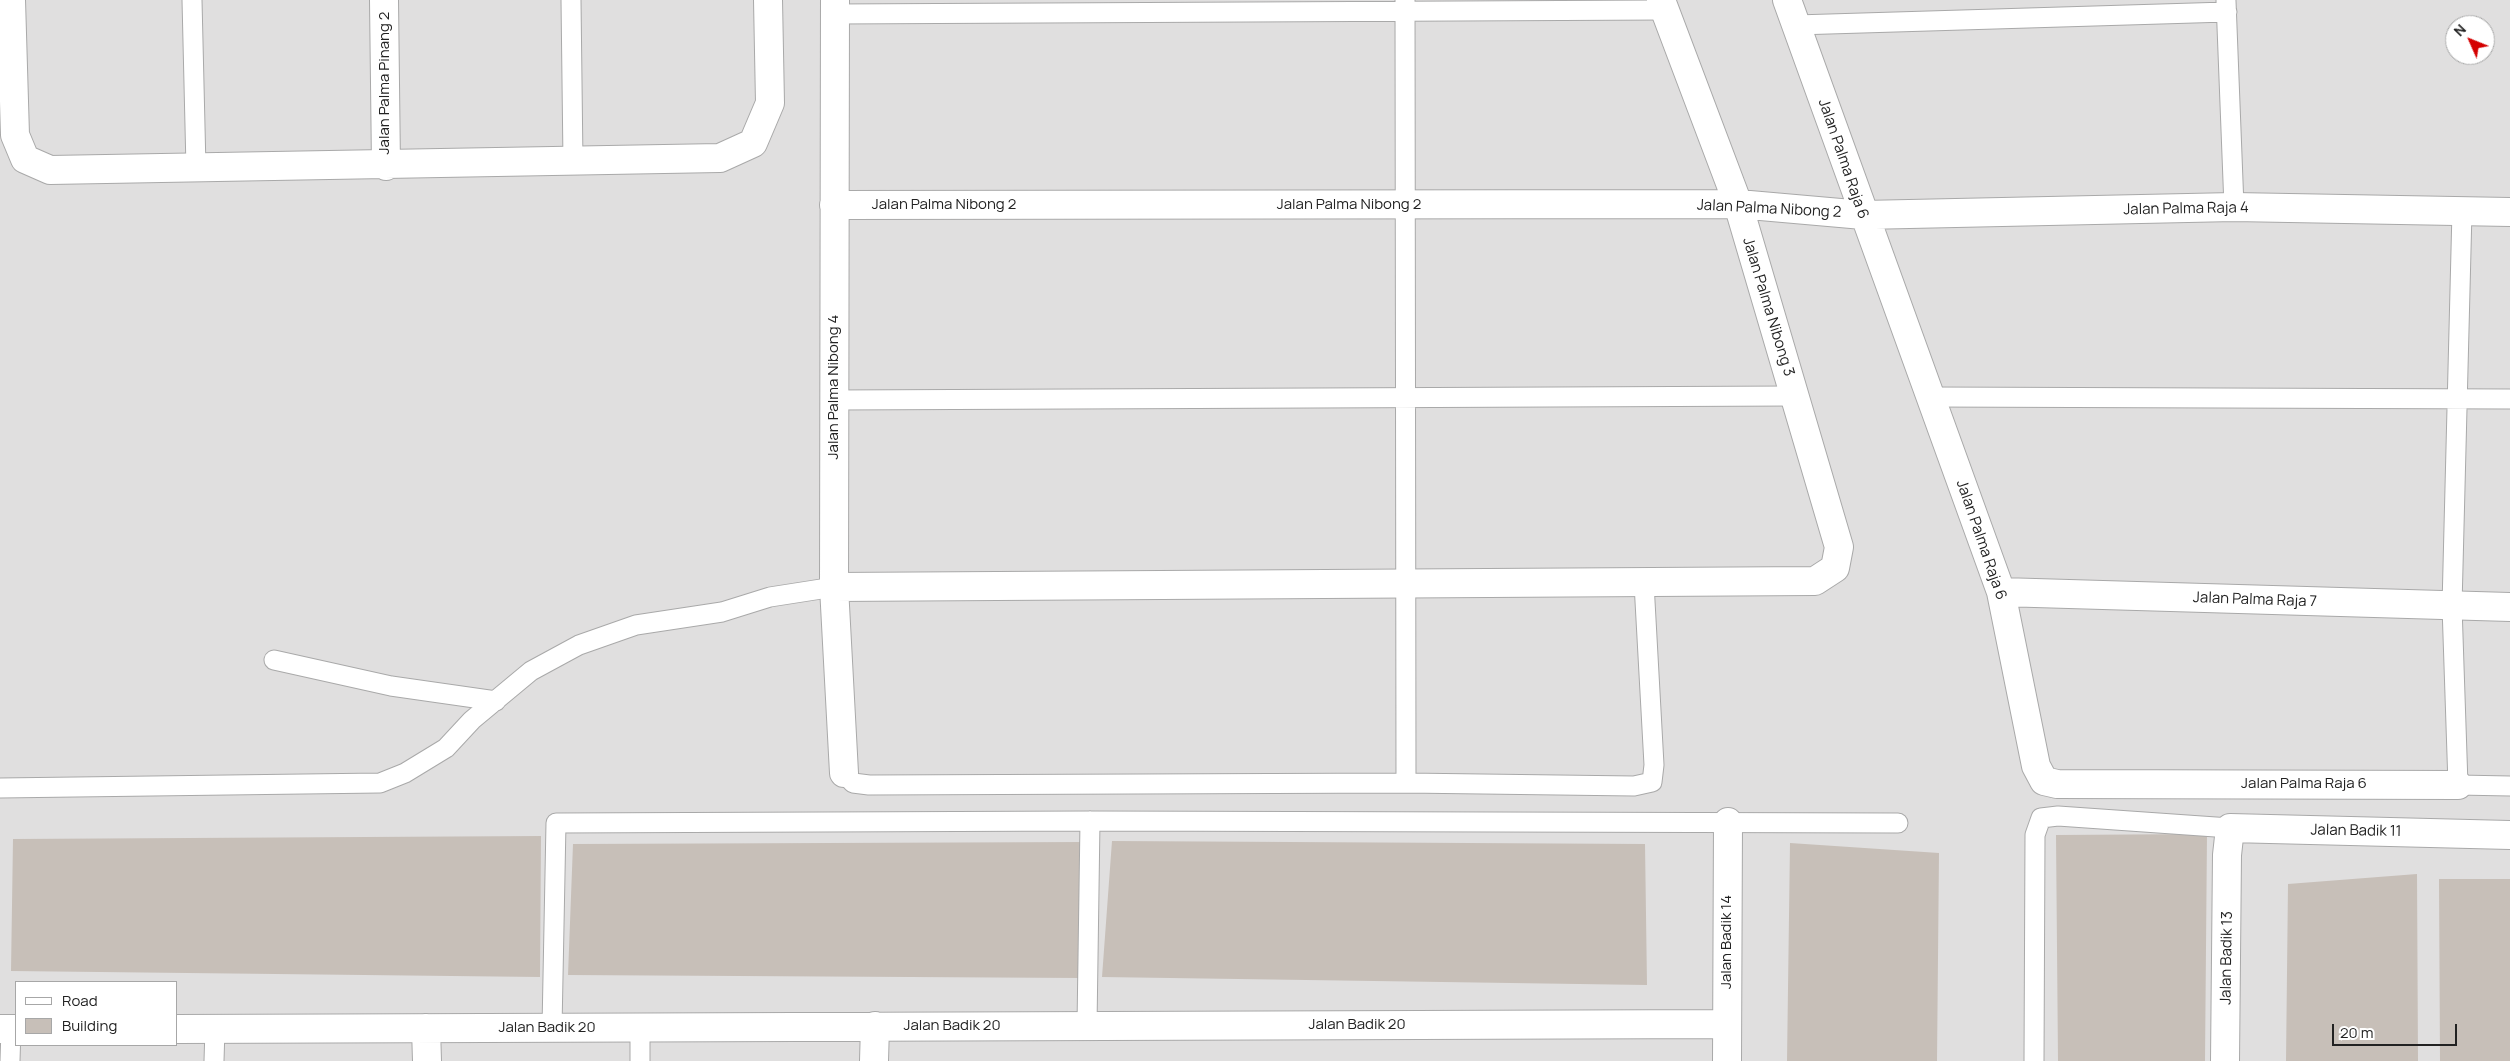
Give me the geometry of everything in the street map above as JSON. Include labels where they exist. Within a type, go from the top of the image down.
[{"type":"street","points":[[11,0],[15,136],[25,159],[50,170],[386,166],[720,158],[753,143],[770,103],[768,0]]},
{"type":"street","name":"Jalan Palma Pinang 2","points":[[384,0],[386,166]]},
{"type":"street","name":"Jalan Palma Raja 6","points":[[1787,0],[1863,215],[2001,592],[2036,766],[2044,781],[2067,784],[2458,785]]},
{"type":"street","name":"Jalan Palma Nibong 3","points":[[1644,582],[1815,582],[1835,568],[1839,547],[1738,204],[1663,5]]},
{"type":"street","name":"Jalan Palma Nibong 4","points":[[835,7],[834,587],[844,773]]},
{"type":"street","name":"Jalan Palma Nibong 2","points":[[834,205],[1738,204],[1863,215]]},
{"type":"street","name":"Jalan Palma Raja 4","points":[[1863,215],[2234,207],[2510,212]]},
{"type":"street","points":[[834,587],[1644,582]]},
{"type":"street","name":"Jalan Palma Raja 7","points":[[2001,592],[2510,607]]},
{"type":"street","name":"Jalan Badik 14","points":[[1727,1061],[1728,822]]},
{"type":"street","name":"Jalan Badik 11","points":[[2230,828],[2510,835]]},
{"type":"street","name":"Jalan Badik 13","points":[[2225,1061],[2227,855],[2230,828]]},
{"type":"street","name":"Jalan Badik 20","points":[[178,1029],[1727,1024]]},
{"type":"street","points":[[874,1061],[875,1026]]},
{"type":"street","points":[[426,1028],[427,1061]]},
{"type":"lane","points":[[192,0],[196,168]]},
{"type":"lane","points":[[572,0],[573,162]]},
{"type":"lane","points":[[835,7],[1663,5]]},
{"type":"lane","points":[[1405,6],[1406,783]]},
{"type":"lane","points":[[1796,25],[2227,6],[2234,207]]},
{"type":"lane","points":[[2462,211],[2452,606],[2458,785],[2510,786]]},
{"type":"lane","points":[[834,400],[1795,396]]},
{"type":"lane","points":[[1929,396],[2510,399]]},
{"type":"lane","points":[[844,773],[854,783],[869,784],[1406,783],[1634,786],[1652,782],[1654,765],[1644,582]]},
{"type":"lane","points":[[0,788],[380,783],[405,773],[446,748],[472,720],[531,671],[579,645],[636,625],[722,612],[770,597],[834,587]]},
{"type":"lane","points":[[274,660],[390,686],[496,701]]},
{"type":"lane","points":[[2034,1061],[2035,835],[2041,818],[2058,816],[2230,828]]},
{"type":"lane","points":[[1087,1026],[1090,821]]},
{"type":"lane","points":[[552,1028],[556,823],[1090,821],[1898,823]]},
{"type":"lane","points":[[640,1027],[640,1061]]},
{"type":"lane","points":[[9,1029],[10,1061]]},
{"type":"lane","points":[[214,1061],[215,1029]]},
{"type":"shaded area","points":[[0,0],[2510,0],[2510,1061],[0,1061]]},
{"type":"building","points":[[2207,834],[2205,1061],[2058,1061],[2056,835]]},
{"type":"building","points":[[541,836],[540,977],[11,971],[13,839]]},
{"type":"building","points":[[1112,841],[1645,844],[1647,985],[1102,977]]},
{"type":"building","points":[[1084,842],[1080,978],[568,975],[573,844]]},
{"type":"building","points":[[1790,843],[1939,853],[1937,1061],[1787,1061]]},
{"type":"building","points":[[2417,874],[2418,1061],[2286,1061],[2288,884]]},
{"type":"building","points":[[2439,879],[2510,879],[2510,1061],[2440,1061]]}]
